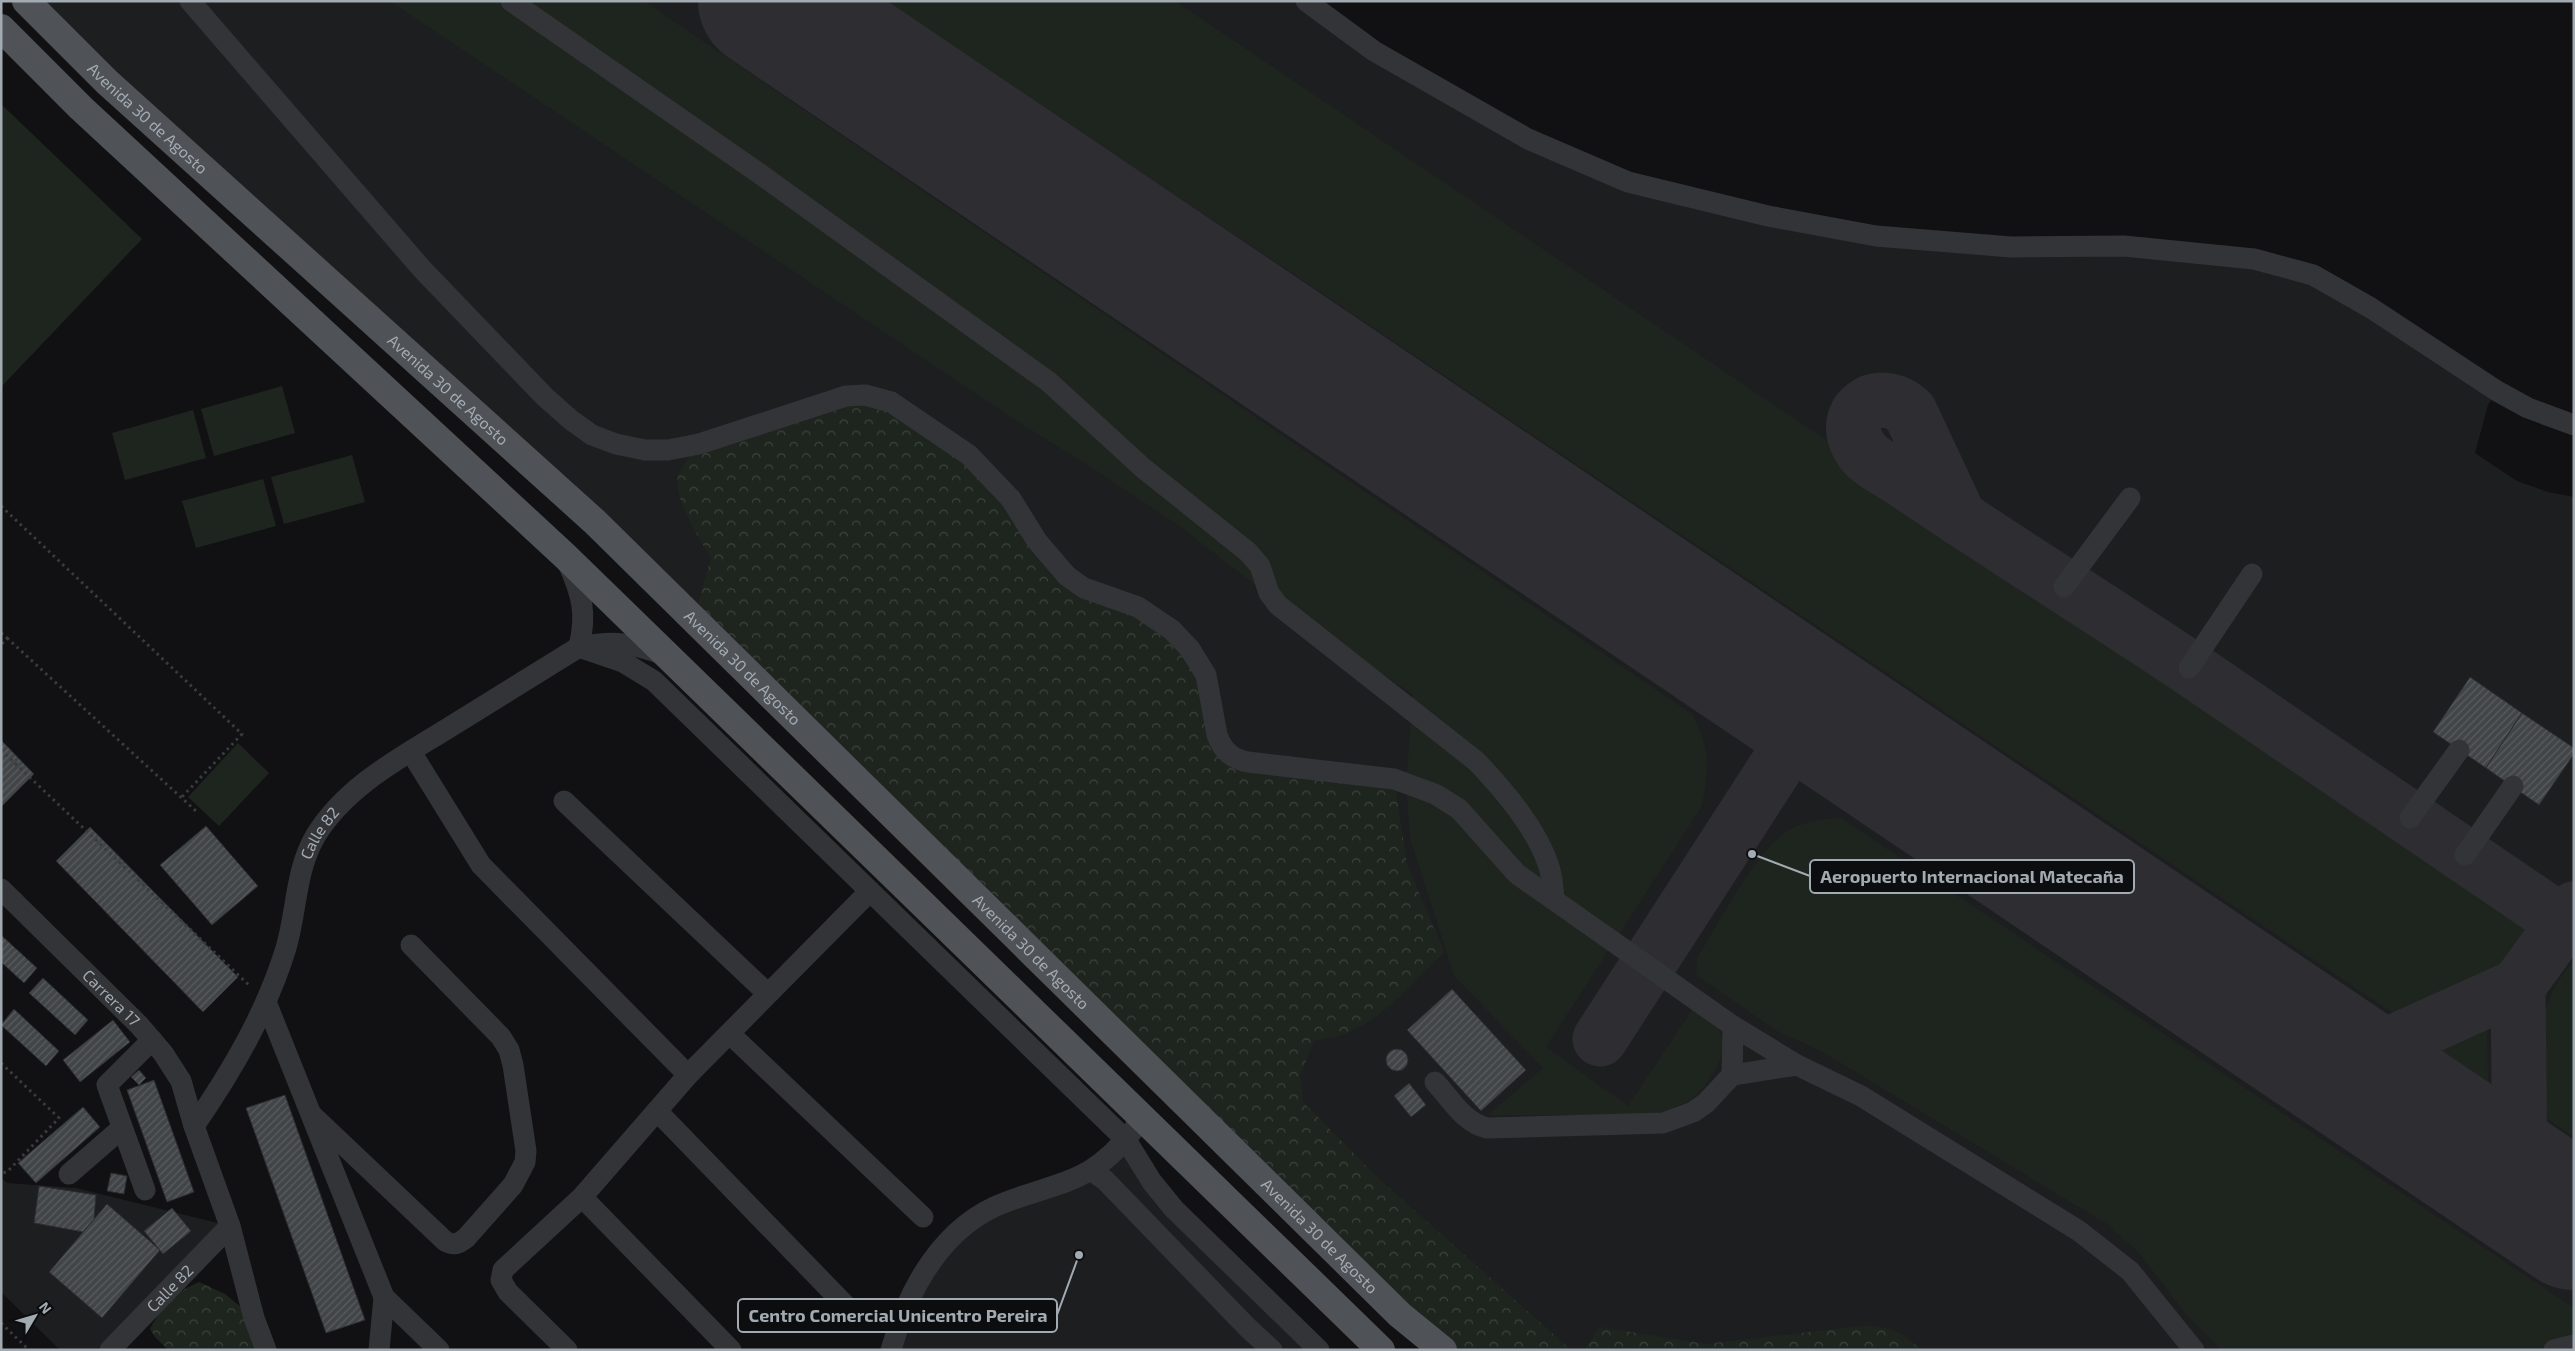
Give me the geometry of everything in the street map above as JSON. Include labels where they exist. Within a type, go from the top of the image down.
[{"type":"main road","name":"Avenida 30 de Agosto","points":[[26,1],[107,82],[595,522],[1393,1308],[1444,1350]]},
{"type":"main road","points":[[1,28],[81,108],[565,556],[666,655],[1134,1129],[1381,1350]]},
{"type":"street","points":[[190,1],[422,269],[545,397],[570,420],[592,435],[616,444],[645,450],[668,450],[699,444],[846,396],[865,395],[891,402],[969,455],[990,475],[1010,499],[1053,562],[1066,576],[1084,588],[1138,607],[1172,630],[1190,649],[1206,675],[1217,735],[1228,754],[1248,762],[1394,779],[1435,794],[1459,809],[1517,874],[1733,1026],[1796,1064],[1862,1096],[2099,1245],[2142,1285],[2194,1350]]},
{"type":"street","points":[[510,1],[760,174],[1049,382],[1143,468],[1248,552],[1260,566],[1269,593],[1278,605],[1476,761],[1497,783],[1525,822],[1548,862],[1554,900]]},
{"type":"street","points":[[1306,1],[1374,52],[1528,139],[1628,182],[1768,216],[1876,236],[1948,244],[2011,247],[2124,246],[2254,259],[2313,275],[2371,308],[2497,391],[2528,408],[2574,425]]},
{"type":"street","points":[[2064,587],[2130,498]]},
{"type":"street","points":[[565,556],[579,590],[584,610],[584,626],[579,647],[623,662],[654,681],[870,891],[1134,1129],[1152,1182],[1174,1209],[1319,1350]]},
{"type":"street","points":[[2189,668],[2252,574]]},
{"type":"street","name":"Calle 82","points":[[194,1126],[235,1062],[266,1002],[286,946],[300,872],[315,838],[325,821],[351,794],[411,752],[579,647],[602,643],[632,644],[666,655]]},
{"type":"street","points":[[2410,818],[2459,750]]},
{"type":"street","points":[[411,752],[481,865],[688,1075]]},
{"type":"street","points":[[2465,855],[2513,786]]},
{"type":"street","points":[[564,801],[767,993]]},
{"type":"street","name":"Carrera 17","points":[[1,889],[152,1040],[181,1082],[194,1126],[230,1226],[254,1318],[266,1350]]},
{"type":"street","points":[[567,1350],[508,1292],[501,1280],[501,1274],[582,1196],[658,1112],[688,1075],[870,891]]},
{"type":"street","points":[[312,1115],[451,1245],[459,1244],[466,1238],[513,1185],[521,1173],[526,1151],[513,1065],[506,1043],[411,945]]},
{"type":"street","points":[[266,1002],[384,1298],[439,1350]]},
{"type":"street","points":[[1732,1075],[1733,1026]]},
{"type":"street","points":[[730,1034],[923,1217]]},
{"type":"street","points":[[144,1190],[107,1085],[152,1040]]},
{"type":"street","points":[[1435,1082],[1466,1118],[1479,1126],[1487,1128],[1663,1123],[1693,1112],[1706,1103],[1732,1075],[1796,1064]]},
{"type":"street","points":[[658,1112],[849,1309]]},
{"type":"street","points":[[69,1174],[122,1128]]},
{"type":"street","points":[[891,1350],[899,1324],[914,1288],[946,1244],[965,1225],[982,1213],[1005,1202],[1069,1182],[1092,1171],[1108,1159],[1134,1129]]},
{"type":"street","points":[[1092,1171],[1105,1180],[1247,1327],[1272,1350]]},
{"type":"street","points":[[582,1196],[731,1350]]},
{"type":"street","name":"Calle 82","points":[[110,1350],[230,1226]]},
{"type":"street","points":[[380,1350],[384,1298]]},
{"type":"street","points":[[2554,1350],[2574,1344]]},
{"type":"path","points":[[1,506],[242,734],[181,798]]},
{"type":"path","points":[[1,633],[196,812]]},
{"type":"path","points":[[1,645],[7,638]]},
{"type":"path","points":[[1,750],[266,1002]]},
{"type":"path","points":[[1,1063],[59,1118],[7,1172],[1,1173]]},
{"type":"path","points":[[1,1323],[29,1350]]},
{"type":"shaded area","points":[[26,1],[1306,1],[1528,139],[1768,216],[2285,266],[2497,391],[2488,405],[2475,453],[2517,481],[2548,492],[2574,497],[2574,1350],[1443,1350],[693,621]]},
{"type":"shaded area","points":[[1126,1140],[1135,1156],[1319,1350],[891,1350],[899,1324],[965,1225],[1069,1182]]},
{"type":"shaded area","points":[[1,1178],[7,1183],[76,1188],[230,1226],[110,1350],[60,1350],[1,1292]]},
{"type":"green space","points":[[390,1],[644,1],[1692,714],[1703,738],[1707,759],[1702,806],[1546,1047],[1628,1106],[1696,1004],[1716,1025],[1723,1040],[1721,1057],[1704,1086],[1690,1100],[1677,1107],[1646,1115],[1488,1115],[1543,1068],[1454,976],[1410,838],[1406,784],[1413,695],[1254,584],[1178,525],[1088,465],[1023,425]]},
{"type":"green space","points":[[887,1],[1175,1],[2529,914],[2532,924],[2520,945],[2507,962],[2477,988],[2441,1005],[2396,1015]]},
{"type":"green space","points":[[1,104],[142,239],[1,387]]},
{"type":"green space","points":[[282,386],[295,433],[214,456],[201,409]]},
{"type":"green space","points":[[865,395],[969,455],[1053,562],[1190,649],[1228,753],[1394,779],[1407,864],[1444,952],[1401,996],[1364,1024],[1347,1033],[1314,1041],[1300,1076],[1303,1102],[1377,1177],[1571,1350],[1443,1350],[693,621],[711,558],[682,505],[677,482],[679,473],[699,444]]},
{"type":"green space","points":[[193,410],[206,458],[125,480],[112,433]]},
{"type":"green space","points":[[352,455],[365,502],[284,524],[271,477]]},
{"type":"green space","points":[[263,479],[276,526],[196,548],[182,501]]},
{"type":"green space","points":[[238,743],[269,773],[219,826],[188,797]]},
{"type":"green space","points":[[1841,818],[2574,1308],[2574,1350],[2221,1350],[2186,1314],[2139,1253],[2107,1224],[1821,1051],[1777,1031],[1696,975],[1697,958],[1739,888],[1764,853],[1777,839],[1795,827],[1815,821]]},
{"type":"green space","points":[[2574,961],[2574,1137],[2542,1115],[2539,1054],[2545,1014],[2551,995],[2561,977]]},
{"type":"green space","points":[[2487,1019],[2488,1083],[2432,1045]]},
{"type":"green space","points":[[199,1282],[225,1294],[254,1318],[266,1350],[168,1350],[155,1337],[150,1329],[160,1312],[175,1295]]},
{"type":"green space","points":[[1863,1326],[1881,1327],[1895,1331],[1922,1350],[1584,1350],[1600,1327],[1705,1344]]},
{"type":"building","points":[[2470,677],[2522,713],[2486,768],[2433,732]]},
{"type":"building","points":[[2522,713],[2574,748],[2574,754],[2539,805],[2486,768]]},
{"type":"building","points":[[1,740],[34,774],[1,807]]},
{"type":"building","points":[[206,826],[258,886],[212,925],[160,865]]},
{"type":"building","points":[[90,827],[238,977],[203,1012],[56,861]]},
{"type":"building","points":[[1,935],[37,968],[24,983],[1,962]]},
{"type":"building","points":[[43,978],[88,1020],[75,1035],[29,993]]},
{"type":"building","points":[[1452,989],[1526,1070],[1481,1111],[1407,1030]]},
{"type":"building","points":[[14,1009],[59,1051],[46,1066],[1,1025]]},
{"type":"building","points":[[113,1020],[130,1042],[80,1082],[63,1060]]},
{"type":"building","points":[[1397,1049],[1407,1056],[1408,1060],[1401,1070],[1397,1071],[1387,1064],[1386,1060],[1393,1050]]},
{"type":"building","points":[[139,1070],[146,1078],[139,1085],[131,1077]]},
{"type":"building","points":[[154,1080],[194,1192],[167,1202],[127,1090]]},
{"type":"building","points":[[1409,1083],[1426,1105],[1411,1117],[1394,1096]]},
{"type":"building","points":[[285,1095],[365,1320],[326,1333],[246,1108]]},
{"type":"building","points":[[83,1107],[100,1127],[36,1183],[18,1163]]},
{"type":"building","points":[[111,1173],[127,1176],[124,1194],[107,1191]]},
{"type":"building","points":[[39,1186],[96,1195],[94,1219],[83,1232],[34,1223]]},
{"type":"building","points":[[107,1204],[160,1250],[102,1318],[49,1272]]},
{"type":"building","points":[[172,1208],[191,1231],[163,1254],[144,1231]]},
{"type":"taxiway","points":[[1960,519],[1910,412],[1898,404],[1885,400],[1874,401],[1864,406],[1857,414],[1854,425],[1855,437],[1865,455],[1875,463],[1901,479],[1937,503],[1973,527],[2191,669],[2574,930]]},
{"type":"taxiway","points":[[1600,1039],[1814,708]]},
{"type":"taxiway","points":[[2343,1065],[2518,986],[2574,909]]},
{"type":"taxiway","points":[[2518,986],[2520,1185]]},
{"type":"runway","points":[[766,1],[2574,1222]]},
{"type":"place","name":"Aeropuerto Internacional Matecaña","points":[[1752,854]]},
{"type":"place","name":"Centro Comercial Unicentro Pereira","points":[[1079,1255]]}]
